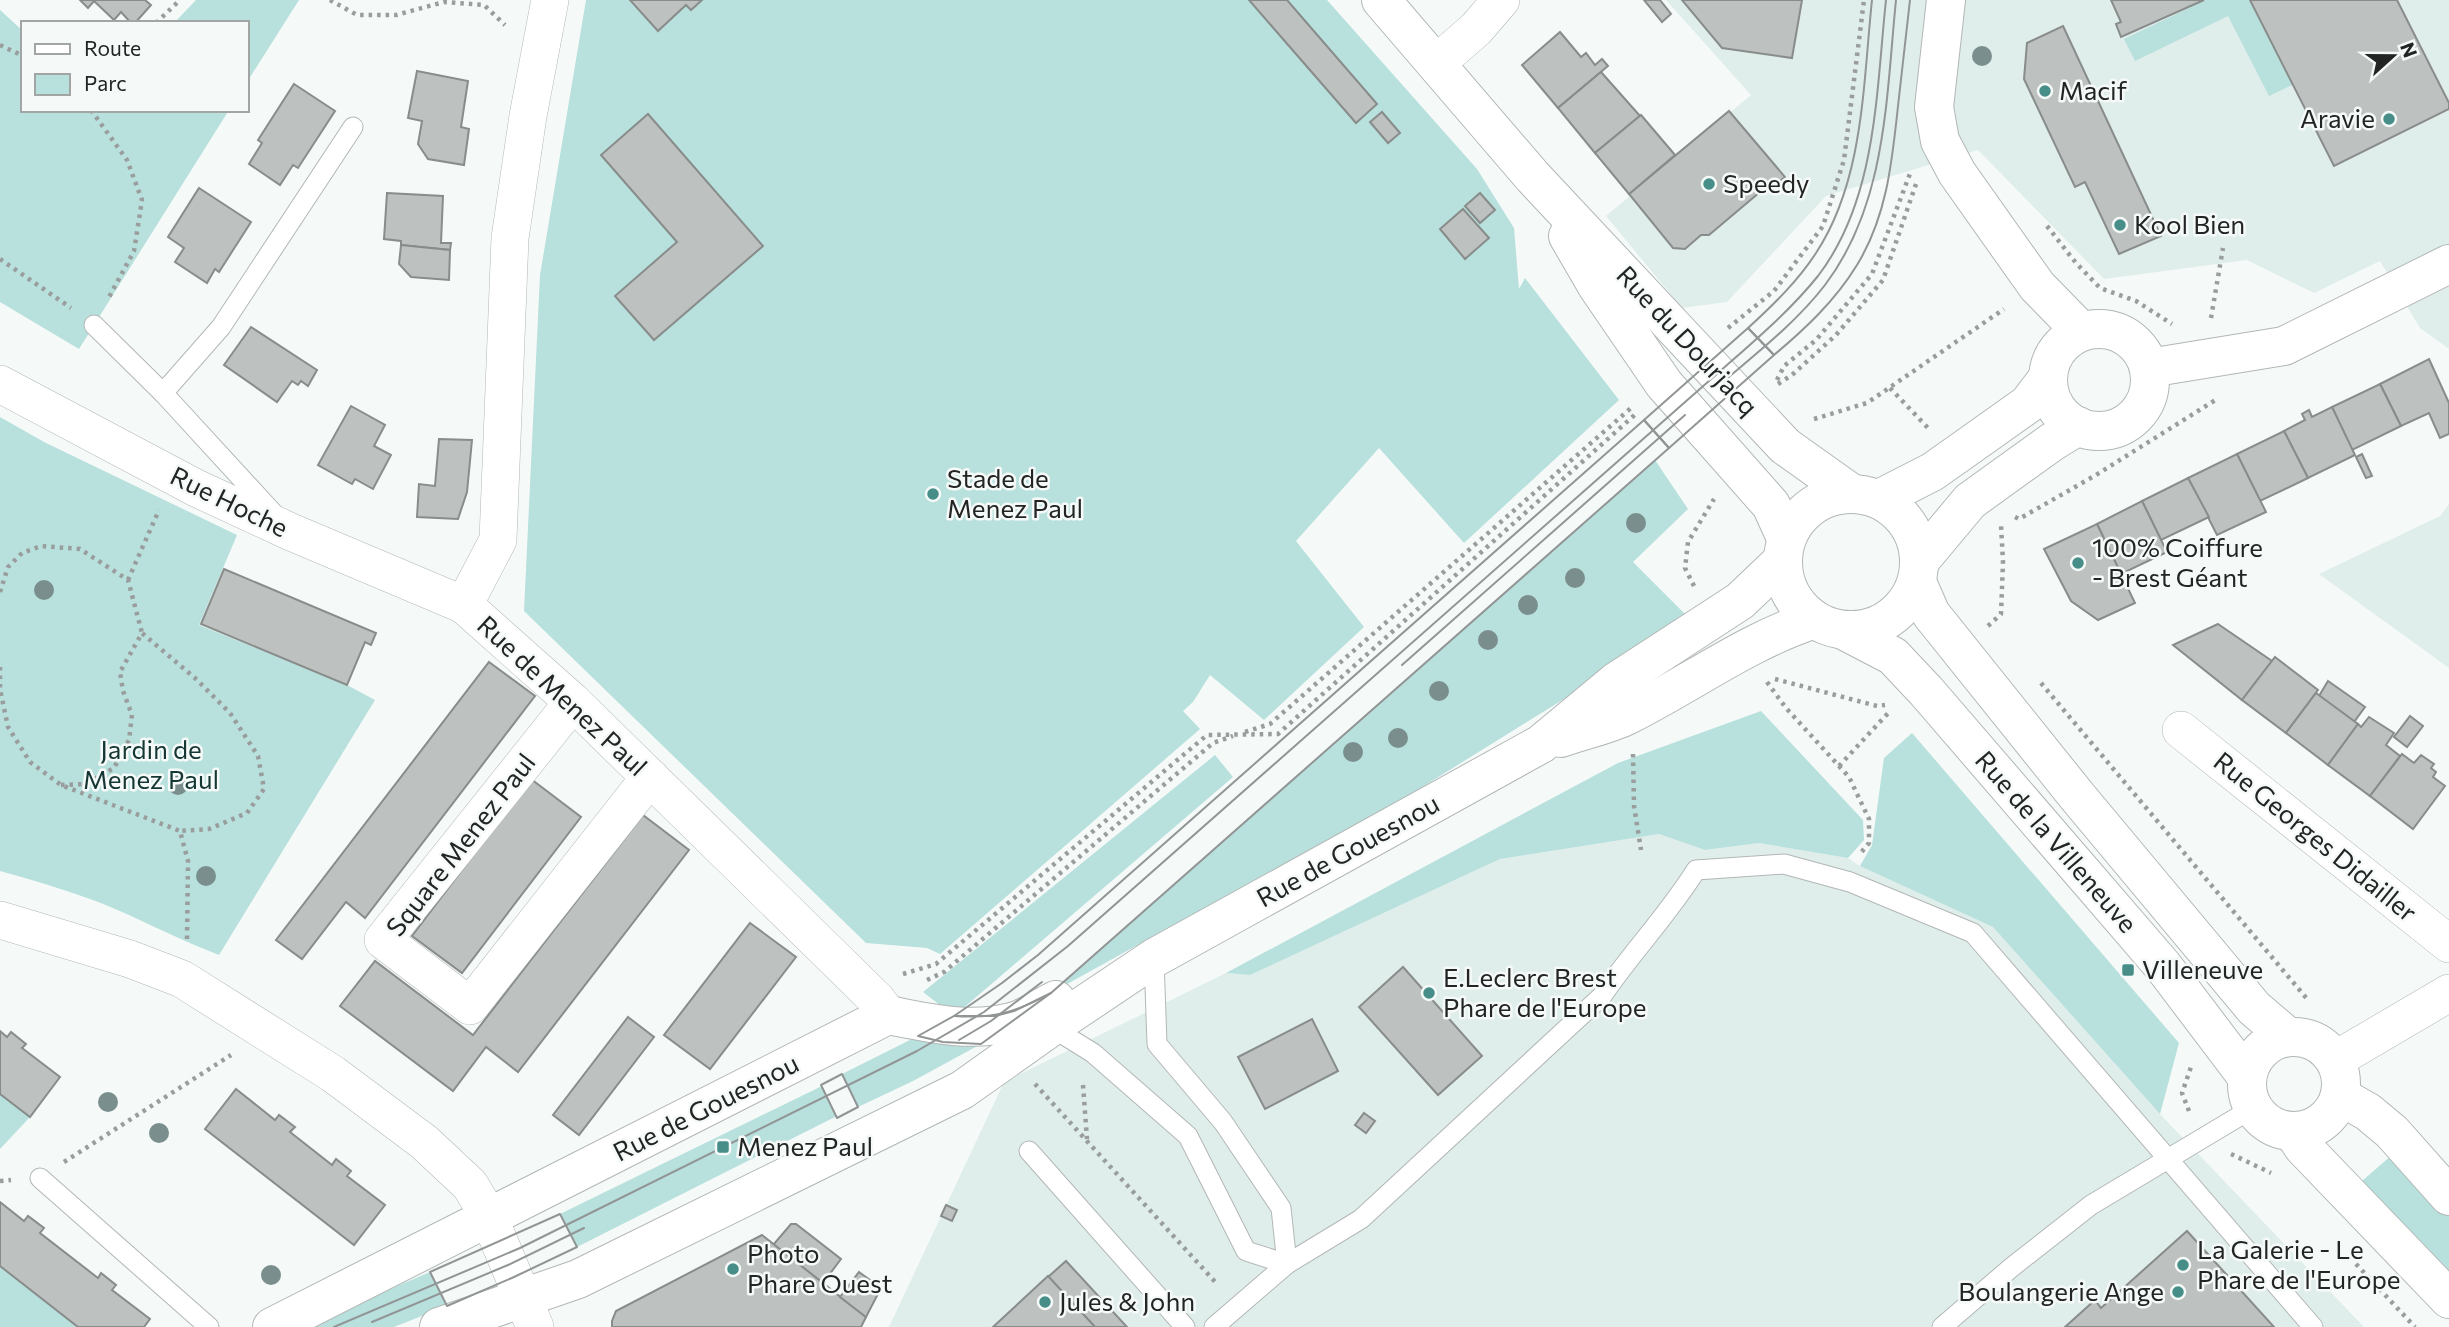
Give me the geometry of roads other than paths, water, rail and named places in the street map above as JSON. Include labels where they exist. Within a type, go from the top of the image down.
[{"type":"street","name":"Rue de Menez Paul","points":[[550,0],[510,238],[498,540],[464,605],[573,702],[878,1003]]},
{"type":"street","name":"Rue du Dourjacq","points":[[1381,0],[1533,177],[1784,446],[1865,496]]},
{"type":"street","points":[[1437,63],[1476,29],[1501,0]]},
{"type":"street","points":[[1946,0],[1934,107],[1941,141],[1957,173],[2037,286],[2081,331]]},
{"type":"street","name":"Rue du Dourjacq","points":[[1533,177],[1597,286],[1664,384],[1771,505],[1784,550]]},
{"type":"street","points":[[2149,368],[2284,346],[2449,264]]},
{"type":"street","points":[[2098,328],[2115,331],[2131,339],[2142,352],[2149,368],[2150,384],[2146,400],[2131,419],[2110,430],[2094,431],[2065,419],[2055,408],[2049,394],[2047,379],[2057,350],[2081,331],[2098,328]]},
{"type":"street","points":[[2047,379],[2028,404],[1932,472],[1865,496],[1824,498],[1801,514],[1784,550],[1785,584],[1795,604],[1828,625],[1868,629],[1890,619],[1906,602],[1918,572],[1970,501],[2078,426]]},
{"type":"street","name":"Rue Hoche","points":[[0,384],[174,476],[291,532],[464,605]]},
{"type":"street","points":[[1865,496],[1895,510],[1908,524],[1917,542],[1918,572]]},
{"type":"street","name":"Rue de Gouesnou","points":[[1541,744],[1617,681],[1740,601],[1784,550]]},
{"type":"street","name":"Rue de la Villeneuve","points":[[1918,572],[1931,614],[2068,785],[2254,1008],[2320,1059],[2368,1112],[2392,1132],[2449,1196]]},
{"type":"street","name":"Rue de Gouesnou","points":[[439,1327],[529,1313],[578,1279],[961,1090],[1154,958],[1541,744],[1626,716],[1785,629],[1828,625]]},
{"type":"street","name":"Rue de la Villeneuve","points":[[1828,625],[1893,656],[1926,691],[2163,966],[2250,1092],[2263,1120],[2292,1132],[2303,1147],[2449,1299]]},
{"type":"street","name":"Square Menez Paul","points":[[573,702],[383,940],[470,1006],[650,777]]},
{"type":"street","name":"Rue Georges Didailler","points":[[2181,730],[2449,944]]},
{"type":"street","points":[[0,920],[130,959],[183,979],[333,1074],[424,1142],[470,1185],[489,1217],[529,1313]]},
{"type":"street","name":"Rue de Gouesnou","points":[[272,1327],[489,1217],[878,1003],[960,1028],[979,1028],[1015,1021],[1110,974],[1154,958]]},
{"type":"street","points":[[2250,1092],[2252,1061],[2261,1049],[2274,1040],[2320,1059],[2449,993]]},
{"type":"street","points":[[2292,1132],[2309,1130],[2323,1122],[2334,1111],[2320,1059]]},
{"type":"lane","points":[[163,393],[221,327],[353,127]]},
{"type":"lane","points":[[94,325],[163,393],[291,532]]},
{"type":"lane","points":[[1214,1327],[1287,1264],[1361,1219],[1602,996],[1696,870],[1784,864],[1850,882],[1973,933],[2313,1327]]},
{"type":"lane","points":[[1154,958],[1157,1044],[1223,1122],[1281,1208],[1287,1264]]},
{"type":"lane","points":[[1051,1027],[1093,1053],[1188,1136],[1245,1251],[1287,1264]]},
{"type":"lane","points":[[1942,1327],[2091,1205],[2169,1160],[2250,1092]]},
{"type":"lane","points":[[1028,1151],[1185,1327]]},
{"type":"lane","points":[[40,1178],[209,1327]]},
{"type":"tram line","points":[[1872,0],[1859,131],[1844,194],[1832,225],[1809,263],[1785,292],[1748,328],[1774,355],[1808,325],[1839,291],[1857,265],[1875,227],[1882,208],[1890,168],[1910,0]]},
{"type":"tram line","points":[[334,1327],[520,1248],[917,1051],[984,1012],[1068,946],[1744,350],[1807,289],[1837,246],[1863,179],[1876,108],[1886,0]]},
{"type":"tram line","points":[[1717,387],[1801,313],[1825,285],[1861,220],[1880,148],[1896,0]]},
{"type":"tram line","points":[[1748,328],[1774,355],[1669,448],[1644,420],[1748,328]]},
{"type":"tram line","points":[[1402,665],[1685,415]]},
{"type":"tram line","points":[[1644,420],[1669,448],[1051,993],[1005,1013],[954,1016],[1038,955],[1644,420]]},
{"type":"tram line","points":[[959,1040],[991,1021],[1042,982]]},
{"type":"tram line","points":[[1051,993],[981,1044],[943,1042],[918,1036],[954,1016],[995,1016],[1014,1011],[1051,993]]},
{"type":"tram line","points":[[842,1074],[858,1107],[837,1118],[821,1085],[842,1074]]},
{"type":"tram line","points":[[560,1214],[577,1247],[447,1306],[430,1272],[560,1214]]},
{"type":"tram line","points":[[372,1322],[508,1265],[584,1228]]},
{"type":"place","name":"Macif","points":[[2045,91]]},
{"type":"place","name":"Aravie","points":[[2389,119]]},
{"type":"place","name":"Speedy","points":[[1709,184]]},
{"type":"place","name":"Kool Bien","points":[[2120,225]]},
{"type":"place","name":"Stade de Menez Paul","points":[[933,494]]},
{"type":"place","name":"100% Coiffure - Brest Géant","points":[[2078,563]]},
{"type":"place","name":"Villeneuve","points":[[2128,970]]},
{"type":"place","name":"E.Leclerc Brest Phare de l'Europe","points":[[1429,993]]},
{"type":"place","name":"Menez Paul","points":[[723,1147]]},
{"type":"place","name":"La Galerie - Le Phare de l'Europe","points":[[2183,1265]]},
{"type":"place","name":"Photo Phare Ouest","points":[[733,1269]]},
{"type":"place","name":"Boulangerie Ange","points":[[2178,1292]]},
{"type":"place","name":"Jules & John","points":[[1045,1302]]},
{"type":"park label","name":"Jardin de Menez Paul","points":[[151,765]]}]
